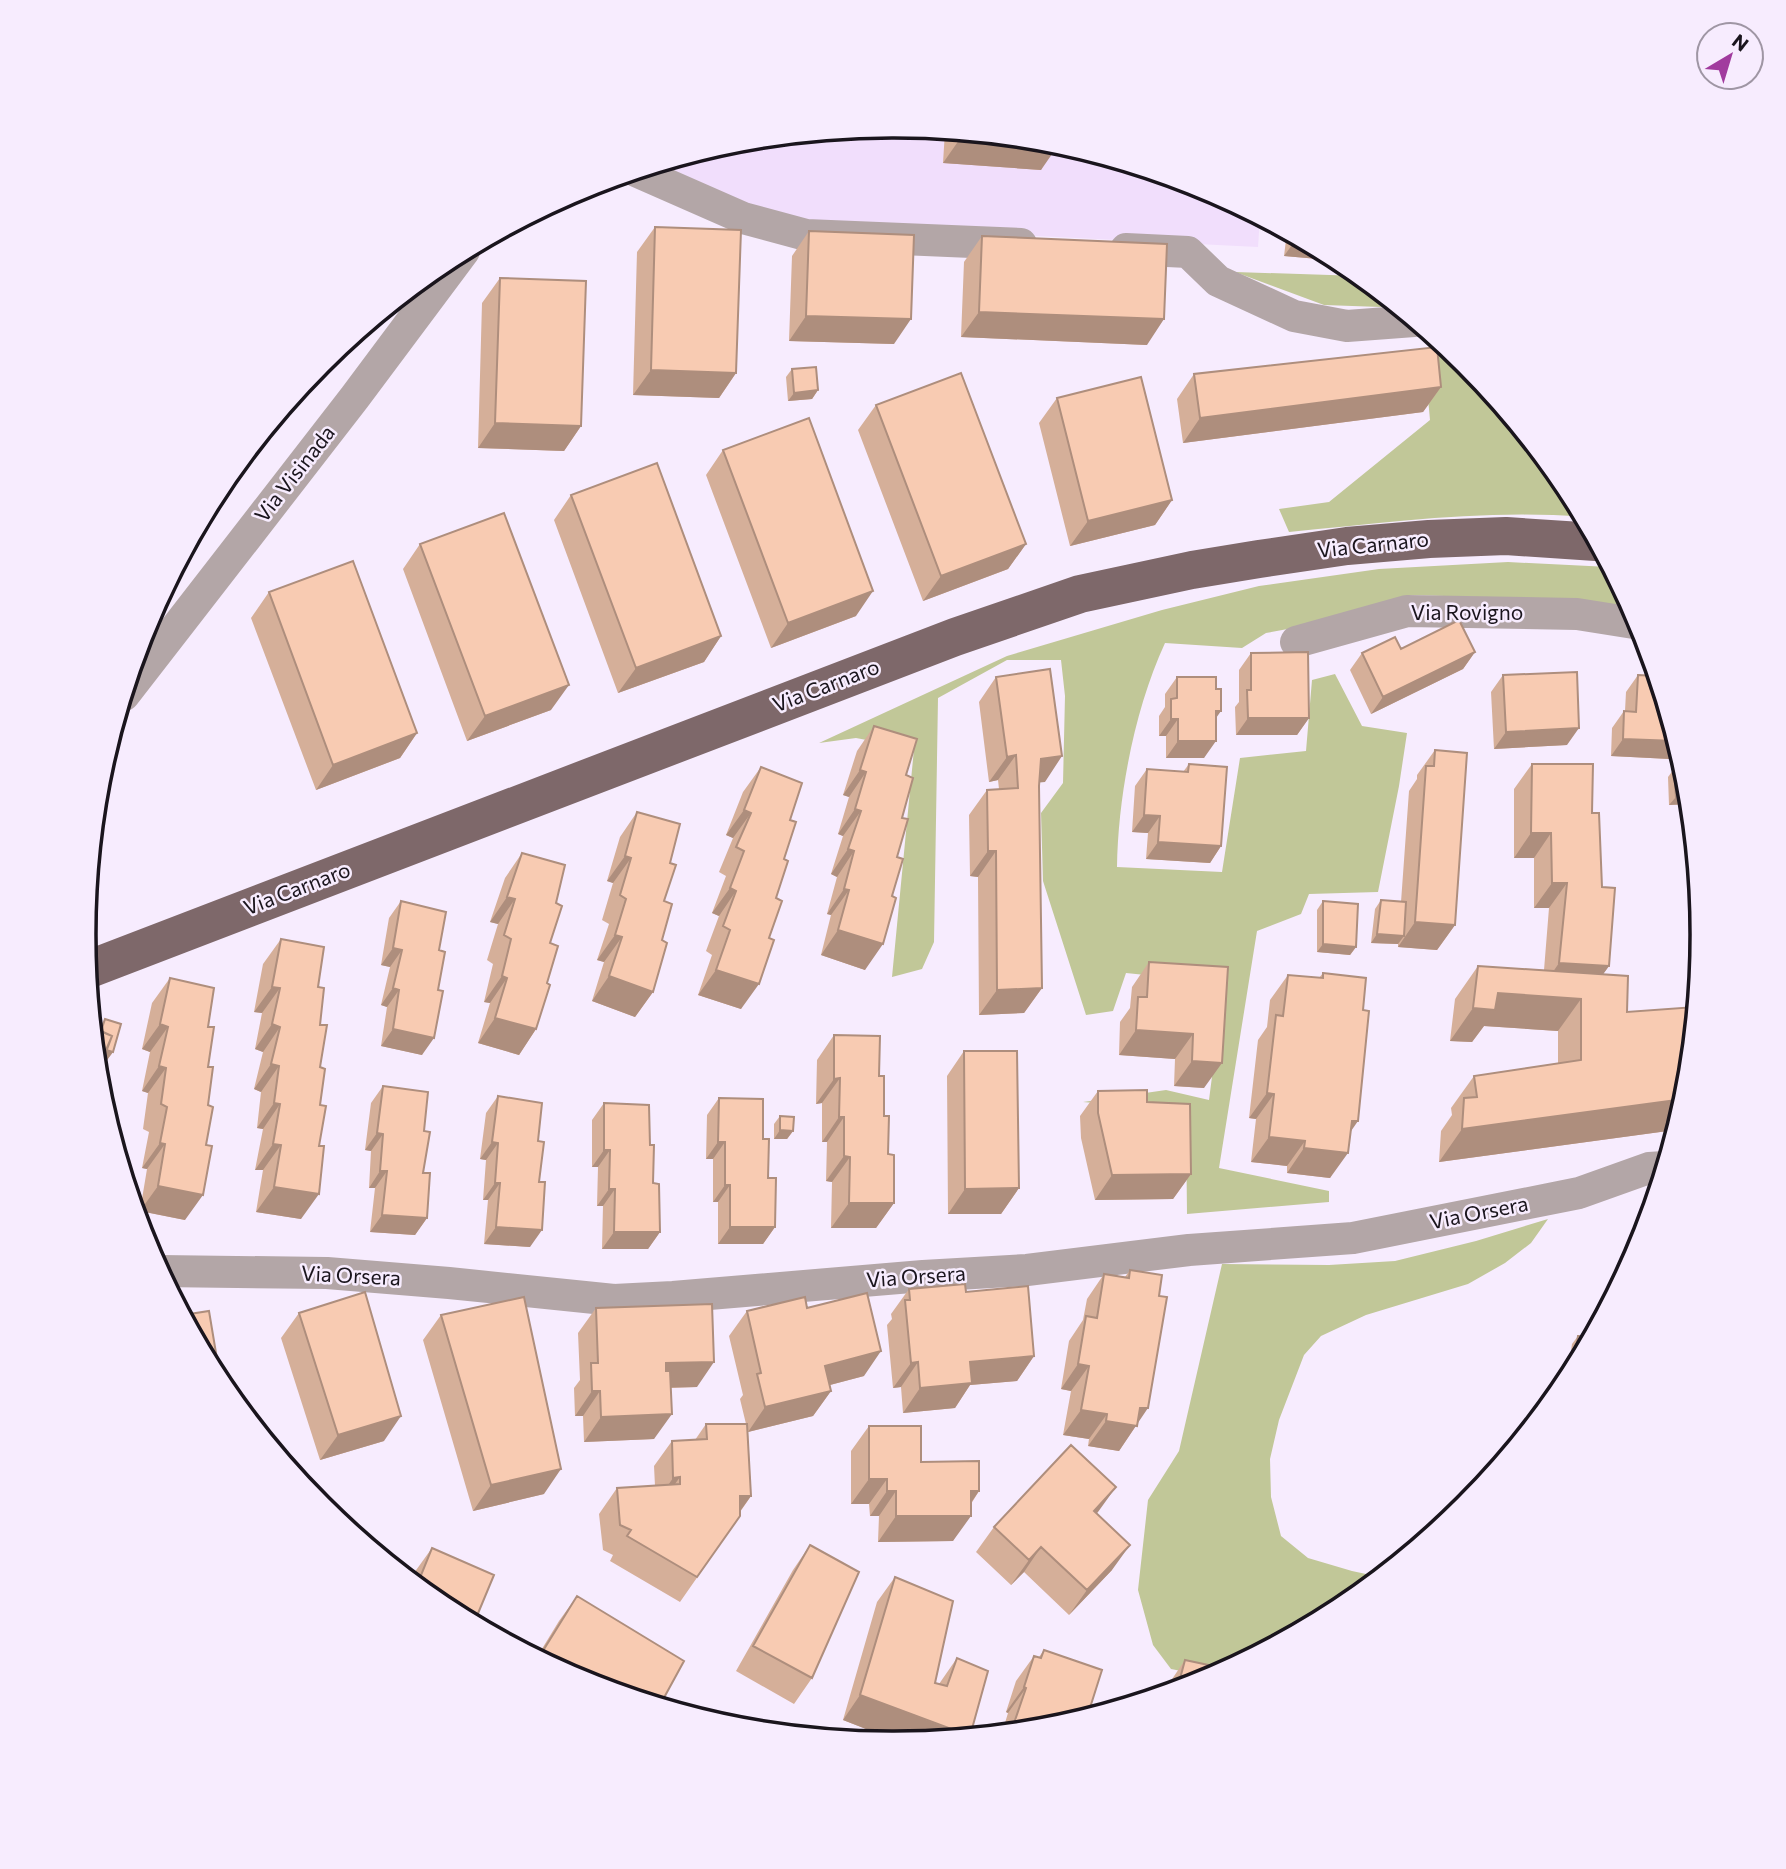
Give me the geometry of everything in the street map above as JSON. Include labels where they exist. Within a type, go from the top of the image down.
[{"type":"main road","name":"Via Carnaro","points":[[97,966],[955,637],[1080,594],[1192,570],[1347,546],[1506,536],[1586,541]]},
{"type":"street","points":[[649,177],[743,218],[806,235],[1051,246]]},
{"type":"street","points":[[1092,248],[1188,252],[1218,281],[1294,316],[1347,326],[1402,322]]},
{"type":"street","name":"Via Visinada","points":[[141,673],[446,275]]},
{"type":"street","name":"Via Rovigno","points":[[1296,642],[1407,611],[1577,614],[1625,622]]},
{"type":"street","name":"Via Orsera","points":[[171,1271],[327,1273],[614,1300],[673,1297],[1027,1270],[1189,1250],[1353,1238],[1579,1193],[1654,1168]]},
{"type":"shaded area","points":[[841,139],[945,139],[1048,153],[1099,165],[1198,198],[1259,227],[1258,247],[834,226],[755,207],[665,172],[738,153],[789,145]]},
{"type":"green space","points":[[1235,272],[1341,275],[1384,307],[1324,305]]},
{"type":"green space","points":[[1431,347],[1492,409],[1525,449],[1570,516],[1473,516],[1289,532],[1279,509],[1329,502],[1430,420],[1428,357]]},
{"type":"green space","points":[[1508,562],[1600,567],[1618,605],[1576,600],[1411,595],[1266,633],[1242,648],[1165,643],[1145,695],[1130,752],[1121,811],[1117,867],[1222,872],[1240,758],[1306,751],[1312,680],[1335,674],[1362,726],[1407,733],[1378,892],[1309,894],[1301,914],[1257,931],[1219,1168],[1329,1191],[1329,1202],[1187,1214],[1186,1121],[1142,1107],[1083,1102],[1166,1090],[1209,1100],[1224,983],[1126,973],[1113,1011],[1086,1015],[1043,881],[1041,813],[1063,783],[1065,696],[1061,660],[1007,660],[938,698],[934,942],[922,969],[892,977],[914,749],[856,738],[819,743],[1007,656],[1162,610],[1259,586],[1379,569]]},
{"type":"green space","points":[[1548,1219],[1531,1243],[1505,1263],[1468,1284],[1366,1315],[1321,1336],[1304,1355],[1279,1420],[1270,1459],[1271,1497],[1281,1536],[1308,1558],[1368,1574],[1291,1625],[1245,1649],[1192,1673],[1171,1669],[1153,1645],[1138,1590],[1148,1500],[1179,1451],[1222,1264],[1329,1265],[1395,1261],[1476,1241]]},
{"type":"building","points":[[655,227],[741,230],[736,373],[651,370]]},
{"type":"building","points":[[809,231],[914,235],[911,319],[806,316]]},
{"type":"building","points":[[982,236],[1167,244],[1164,319],[979,312]]},
{"type":"building","points":[[500,278],[586,281],[581,426],[495,423]]},
{"type":"building","points":[[1431,348],[1438,354],[1441,387],[1200,418],[1194,374]]},
{"type":"building","points":[[816,367],[818,390],[794,393],[792,369]]},
{"type":"building","points":[[961,373],[1026,544],[941,576],[876,405]]},
{"type":"building","points":[[1141,377],[1172,500],[1088,521],[1057,398]]},
{"type":"building","points":[[809,418],[873,591],[788,623],[723,450]]},
{"type":"building","points":[[657,463],[721,636],[636,668],[571,495]]},
{"type":"building","points":[[504,513],[569,685],[485,716],[420,544]]},
{"type":"building","points":[[353,561],[417,733],[333,765],[269,592]]},
{"type":"building","points":[[1459,620],[1475,652],[1383,697],[1362,653],[1395,637],[1401,649]]},
{"type":"building","points":[[1308,652],[1309,718],[1248,718],[1247,690],[1251,690],[1251,653]]},
{"type":"building","points":[[1050,669],[1062,756],[1041,759],[1039,786],[1042,988],[997,990],[996,851],[988,851],[987,790],[1018,788],[1016,755],[1007,757],[996,677]]},
{"type":"building","points":[[1577,672],[1579,728],[1506,732],[1503,675]]},
{"type":"building","points":[[1638,675],[1646,675],[1666,741],[1623,739],[1624,711],[1636,712]]},
{"type":"building","points":[[1177,677],[1216,677],[1216,689],[1221,689],[1221,711],[1216,711],[1216,741],[1178,741],[1178,719],[1171,719],[1171,699],[1177,698]]},
{"type":"building","points":[[874,726],[917,739],[906,775],[913,778],[902,818],[908,819],[897,857],[903,859],[892,896],[896,898],[883,944],[838,930],[849,890],[844,889],[854,851],[848,849],[861,811],[855,809],[866,772],[860,770]]},
{"type":"building","points":[[1435,750],[1467,753],[1455,925],[1415,922],[1426,766],[1434,766]]},
{"type":"building","points":[[1189,764],[1227,767],[1221,846],[1158,842],[1160,816],[1144,815],[1147,769],[1188,772]]},
{"type":"building","points":[[1532,764],[1593,764],[1592,813],[1599,813],[1602,887],[1615,888],[1609,966],[1559,963],[1567,883],[1552,883],[1551,833],[1531,833]]},
{"type":"building","points":[[761,767],[802,783],[790,820],[796,822],[784,859],[788,861],[776,898],[782,901],[769,938],[774,940],[759,984],[716,970],[730,930],[723,926],[736,891],[730,888],[744,851],[736,847],[751,813],[744,810]]},
{"type":"building","points":[[637,812],[680,824],[670,863],[676,865],[664,901],[672,904],[662,940],[667,943],[653,992],[609,976],[622,937],[615,935],[626,899],[620,895],[631,858],[625,856]]},
{"type":"building","points":[[522,853],[565,865],[556,903],[562,906],[550,943],[558,946],[547,983],[550,985],[536,1029],[495,1018],[507,978],[502,976],[511,939],[504,935],[515,899],[507,897]]},
{"type":"building","points":[[1381,900],[1406,902],[1404,936],[1377,934]]},
{"type":"building","points":[[401,901],[446,912],[439,950],[445,952],[438,990],[443,991],[434,1038],[393,1029],[399,990],[393,988],[402,950],[393,948]]},
{"type":"building","points":[[1323,901],[1358,904],[1356,947],[1323,944]]},
{"type":"building","points":[[281,939],[324,947],[318,987],[324,988],[320,1025],[327,1025],[320,1067],[325,1069],[320,1105],[326,1106],[319,1146],[324,1146],[319,1194],[274,1187],[281,1145],[273,1144],[280,1104],[274,1103],[279,1066],[271,1064],[280,1027],[272,1024],[280,988],[272,987]]},
{"type":"building","points":[[1149,962],[1228,967],[1222,1063],[1192,1061],[1193,1034],[1136,1030],[1138,997],[1147,997]]},
{"type":"building","points":[[1478,966],[1628,976],[1627,1012],[1686,1008],[1672,1101],[1462,1129],[1464,1098],[1477,1097],[1474,1076],[1581,1060],[1581,999],[1498,993],[1495,1010],[1473,1008]]},
{"type":"building","points":[[1323,973],[1366,978],[1363,1010],[1369,1011],[1358,1121],[1352,1121],[1348,1153],[1304,1148],[1305,1141],[1269,1137],[1274,1094],[1267,1093],[1276,1015],[1283,1016],[1288,975],[1323,978]]},
{"type":"building","points":[[170,978],[214,988],[208,1027],[214,1027],[208,1067],[213,1067],[208,1105],[213,1107],[206,1145],[212,1146],[203,1195],[158,1186],[165,1144],[160,1143],[167,1107],[161,1104],[166,1068],[159,1066],[168,1027],[160,1024]]},
{"type":"building","points":[[105,1019],[121,1024],[113,1052],[106,1050],[112,1036],[102,1032]]},
{"type":"building","points":[[102,1032],[112,1036],[106,1053]]},
{"type":"building","points":[[834,1035],[880,1036],[879,1076],[884,1076],[884,1116],[889,1116],[888,1154],[894,1155],[894,1203],[849,1203],[850,1157],[844,1156],[844,1117],[839,1117],[840,1078],[834,1079]]},
{"type":"building","points":[[964,1051],[1017,1051],[1019,1188],[965,1189]]},
{"type":"building","points":[[383,1086],[428,1092],[424,1131],[430,1132],[423,1173],[430,1173],[427,1218],[382,1215],[387,1171],[380,1171],[383,1134],[377,1133]]},
{"type":"building","points":[[1147,1090],[1147,1102],[1190,1104],[1191,1174],[1112,1175],[1098,1113],[1098,1091]]},
{"type":"building","points":[[498,1096],[542,1103],[538,1141],[544,1142],[539,1182],[545,1182],[542,1230],[496,1227],[500,1183],[495,1183],[498,1143],[492,1142]]},
{"type":"building","points":[[719,1098],[763,1099],[763,1139],[769,1139],[768,1178],[776,1178],[775,1227],[730,1227],[730,1185],[725,1185],[725,1142],[718,1142]]},
{"type":"building","points":[[604,1103],[649,1105],[650,1145],[654,1145],[653,1183],[659,1184],[660,1232],[614,1232],[615,1189],[609,1189],[610,1150],[604,1150]]},
{"type":"building","points":[[780,1116],[794,1117],[793,1131],[780,1130]]},
{"type":"building","points":[[1130,1270],[1162,1275],[1159,1296],[1167,1297],[1148,1408],[1140,1408],[1137,1426],[1106,1421],[1107,1414],[1081,1410],[1089,1366],[1078,1364],[1086,1316],[1097,1318],[1104,1274],[1129,1278]]},
{"type":"building","points":[[965,1284],[966,1292],[1028,1286],[1034,1356],[970,1362],[972,1383],[920,1388],[918,1362],[911,1363],[905,1300],[910,1300],[909,1289]]},
{"type":"building","points":[[365,1292],[401,1416],[338,1435],[299,1313]]},
{"type":"building","points":[[867,1293],[881,1351],[825,1366],[831,1391],[765,1407],[757,1374],[761,1373],[747,1311],[805,1297],[807,1308]]},
{"type":"building","points":[[524,1297],[561,1469],[491,1485],[441,1315]]},
{"type":"building","points":[[712,1304],[714,1362],[666,1363],[666,1371],[670,1371],[672,1414],[601,1417],[600,1391],[592,1391],[591,1363],[598,1363],[596,1308]]},
{"type":"building","points":[[209,1311],[216,1354],[203,1333],[192,1314]]},
{"type":"building","points":[[706,1424],[747,1424],[751,1496],[740,1496],[740,1516],[697,1577],[627,1536],[631,1530],[620,1525],[617,1488],[680,1484],[680,1477],[673,1478],[672,1441],[707,1439]]},
{"type":"building","points":[[869,1426],[921,1426],[921,1462],[979,1461],[979,1491],[971,1491],[971,1516],[896,1516],[896,1491],[887,1491],[887,1479],[869,1479]]},
{"type":"building","points":[[1071,1445],[1116,1487],[1094,1511],[1130,1545],[1087,1590],[1041,1547],[1029,1560],[994,1527]]},
{"type":"building","points":[[810,1545],[859,1572],[812,1678],[753,1646]]},
{"type":"building","points":[[432,1548],[494,1575],[478,1614],[421,1576]]},
{"type":"building","points":[[895,1577],[953,1601],[935,1683],[947,1686],[957,1658],[988,1671],[973,1727],[952,1729],[860,1695]]},
{"type":"building","points":[[577,1596],[684,1661],[664,1697],[588,1671],[543,1650]]},
{"type":"building","points":[[1044,1650],[1102,1670],[1091,1706],[1015,1721],[1034,1656],[1041,1658]]},
{"type":"building","points":[[1185,1660],[1210,1665],[1198,1671],[1180,1677]]}]
